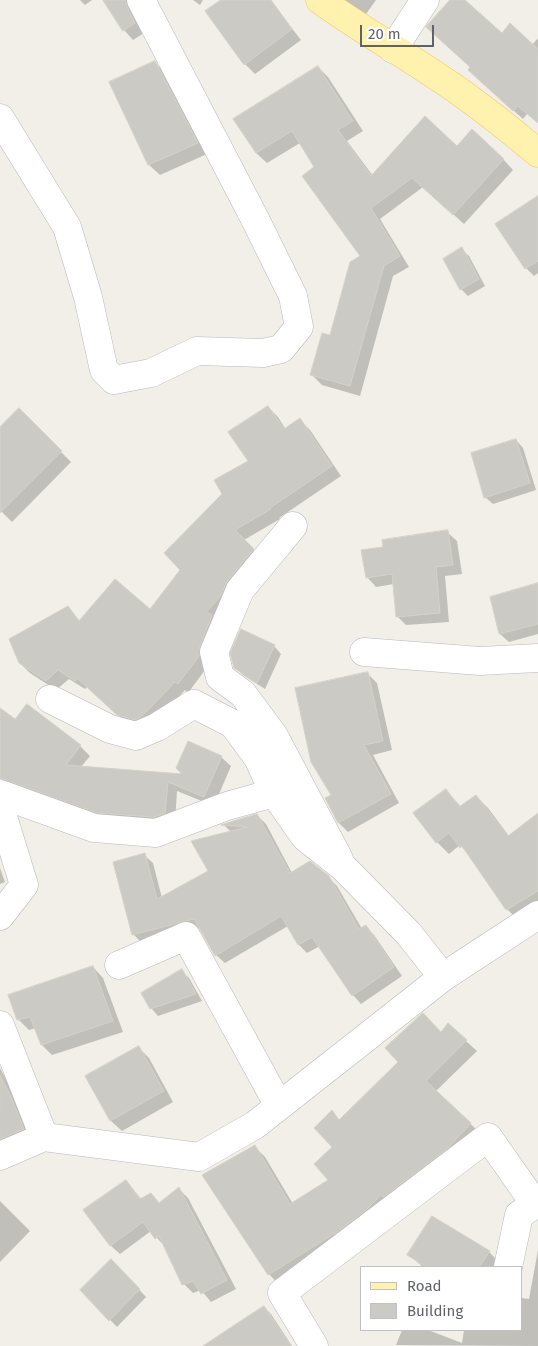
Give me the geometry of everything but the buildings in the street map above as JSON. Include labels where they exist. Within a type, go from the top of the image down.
[{"type":"main road","points":[[320,0],[444,81],[538,153]]},
{"type":"street","points":[[0,118],[67,227],[88,297],[104,370],[114,380],[151,373],[197,352],[263,353],[281,349],[299,327],[293,296],[142,0]]},
{"type":"street","points":[[393,48],[425,0]]},
{"type":"street","points":[[293,526],[240,590],[214,652],[220,677],[243,694],[274,736],[343,867]]},
{"type":"street","points":[[364,652],[480,660],[538,658]]},
{"type":"street","points":[[50,699],[110,729],[136,736],[157,727],[194,704],[233,724],[258,758],[274,793],[305,837],[343,867],[408,932],[443,977]]},
{"type":"street","points":[[0,794],[94,828],[156,833],[227,806],[274,793]]},
{"type":"street","points":[[0,807],[24,885],[0,916]]},
{"type":"street","points":[[0,1156],[44,1137],[199,1157],[255,1125],[443,977],[538,915]]},
{"type":"street","points":[[119,966],[186,936],[279,1106]]},
{"type":"street","points":[[0,1025],[44,1137]]},
{"type":"street","points":[[314,1346],[282,1293],[488,1137],[536,1204],[519,1215],[508,1266]]}]
